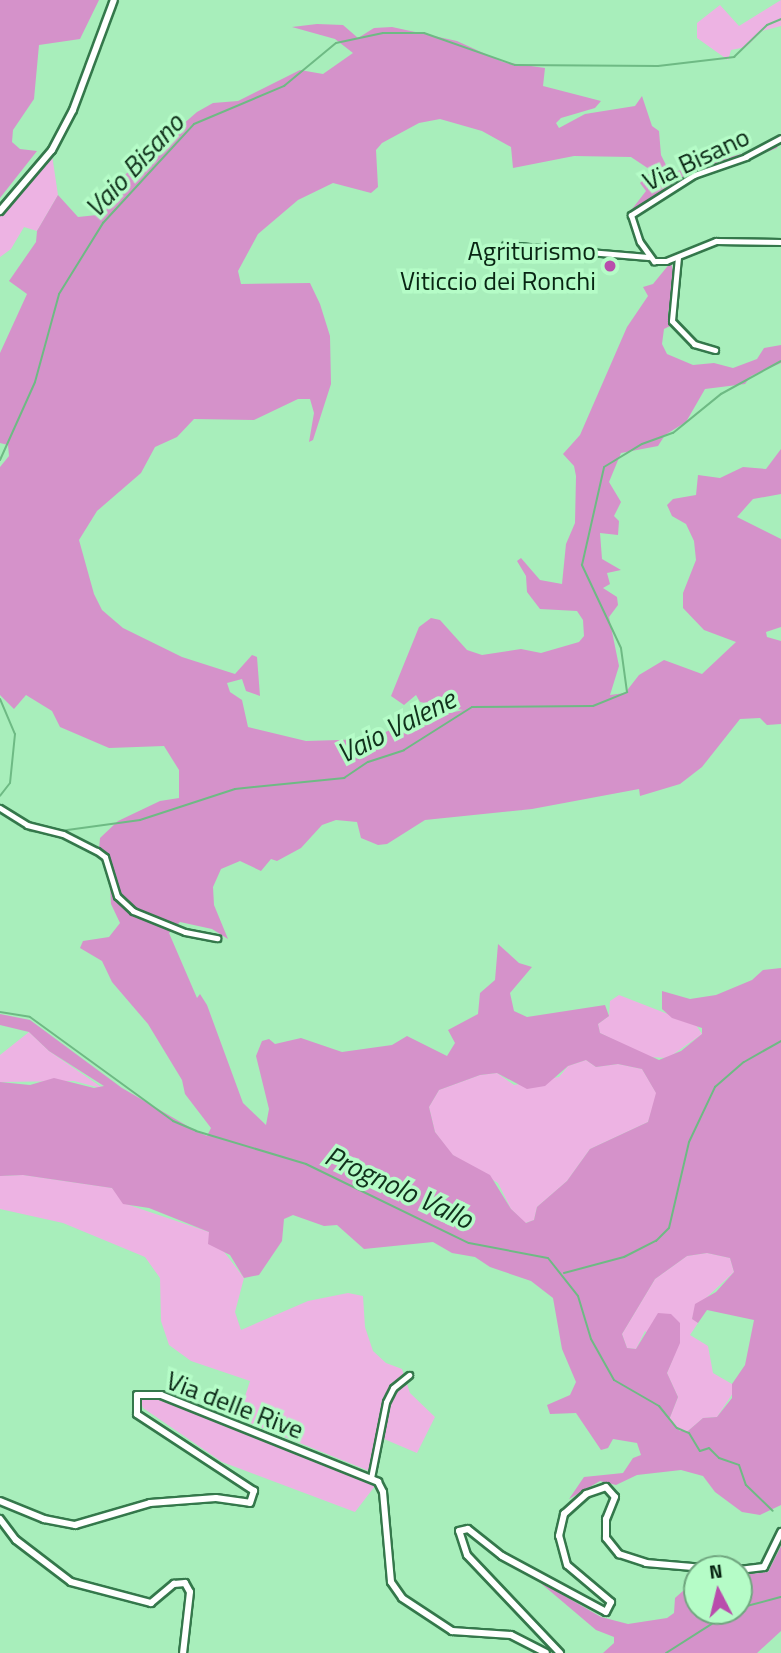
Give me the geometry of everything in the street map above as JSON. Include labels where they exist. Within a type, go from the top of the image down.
[{"type":"street","points":[[0,211],[52,150],[73,110],[114,0]]},
{"type":"street","name":"Via Bisano","points":[[648,257],[632,222],[636,209],[694,175],[746,157],[781,138]]},
{"type":"street","points":[[505,245],[648,257],[666,261],[716,241],[781,242]]},
{"type":"street","points":[[678,257],[678,296],[672,321],[694,344],[715,350]]},
{"type":"street","points":[[0,808],[27,825],[63,834],[105,857],[117,896],[133,911],[185,932],[218,938]]},
{"type":"street","points":[[409,1375],[393,1388],[386,1402],[371,1478],[383,1492],[391,1582],[402,1598],[452,1631],[511,1635],[546,1653]]},
{"type":"street","name":"Via delle Rive","points":[[0,1500],[44,1519],[75,1525],[150,1503],[216,1497],[250,1503],[254,1491],[137,1414],[137,1395],[148,1392],[371,1478]]},
{"type":"street","points":[[560,1653],[467,1555],[460,1546],[459,1531],[468,1529],[502,1556],[606,1612],[611,1602],[567,1565],[559,1536],[564,1514],[586,1494],[606,1487],[615,1497],[606,1520],[606,1538],[619,1554],[646,1563],[683,1566]]},
{"type":"street","points":[[0,1519],[16,1540],[71,1582],[151,1603],[174,1584],[185,1583],[190,1592],[183,1653]]},
{"type":"street","points":[[753,1568],[764,1567],[781,1532]]},
{"type":"shaded area","points":[[0,0],[99,0],[80,39],[39,45],[34,99],[13,130],[12,142],[20,149],[37,151],[0,198]]},
{"type":"shaded area","points":[[781,0],[781,26],[762,31],[746,47],[731,50],[728,60],[697,38],[697,23],[720,5],[739,26]]},
{"type":"shaded area","points":[[343,25],[358,38],[374,28],[392,27],[457,41],[503,62],[545,68],[543,86],[601,101],[595,108],[561,118],[556,123],[559,128],[585,114],[635,106],[642,96],[652,126],[659,131],[661,155],[670,173],[756,150],[781,134],[777,148],[671,190],[635,214],[629,213],[646,191],[640,183],[652,171],[631,157],[574,156],[513,168],[511,147],[482,131],[440,119],[419,123],[382,143],[376,150],[378,187],[371,193],[333,183],[298,200],[258,234],[238,271],[241,284],[310,283],[320,304],[330,336],[331,384],[313,440],[309,442],[314,413],[310,399],[298,399],[254,420],[194,419],[177,437],[155,447],[141,473],[97,511],[79,540],[94,594],[102,610],[123,628],[182,657],[235,674],[252,655],[257,657],[260,696],[246,691],[242,679],[227,683],[230,692],[242,700],[248,727],[306,741],[371,739],[392,729],[405,733],[415,721],[463,710],[420,702],[416,695],[404,705],[391,696],[419,627],[431,618],[440,620],[467,650],[482,655],[521,649],[541,653],[579,642],[584,636],[583,620],[577,611],[540,609],[527,592],[526,576],[517,561],[521,558],[540,580],[562,584],[566,544],[575,523],[576,476],[574,466],[563,454],[580,435],[627,327],[648,296],[643,287],[653,284],[671,262],[675,279],[668,313],[670,326],[664,329],[662,344],[667,354],[693,365],[714,363],[733,368],[757,359],[764,348],[781,345],[781,363],[751,376],[745,384],[705,389],[686,422],[665,435],[658,446],[621,453],[609,482],[621,502],[614,516],[619,521],[618,535],[600,533],[602,559],[621,570],[607,573],[610,584],[603,588],[617,597],[618,605],[609,617],[619,666],[610,695],[625,693],[639,675],[664,660],[702,674],[736,642],[704,630],[683,608],[683,593],[696,560],[694,541],[686,524],[672,516],[667,505],[673,499],[696,495],[698,475],[720,478],[743,467],[766,469],[781,449],[781,494],[753,499],[737,517],[781,539],[781,627],[766,632],[767,637],[781,641],[781,724],[767,725],[760,718],[740,719],[702,767],[680,784],[640,796],[639,789],[532,809],[425,820],[387,844],[378,845],[361,838],[357,822],[336,820],[322,825],[301,848],[277,861],[271,859],[261,871],[240,861],[221,869],[213,887],[214,905],[228,939],[212,929],[180,922],[169,933],[197,998],[200,994],[207,1005],[243,1103],[266,1125],[269,1109],[256,1056],[262,1041],[269,1039],[275,1044],[301,1038],[342,1052],[392,1045],[407,1036],[447,1056],[455,1043],[448,1030],[478,1014],[480,993],[495,980],[498,944],[519,963],[532,967],[510,993],[514,1011],[527,1017],[605,1005],[609,1016],[598,1024],[600,1033],[659,1060],[681,1051],[702,1034],[702,1028],[672,1018],[662,1009],[662,991],[690,999],[716,995],[752,980],[763,970],[781,968],[781,1505],[760,1515],[742,1512],[715,1492],[703,1476],[681,1470],[637,1475],[616,1485],[600,1481],[569,1499],[584,1477],[623,1473],[633,1458],[641,1455],[637,1443],[613,1439],[608,1448],[601,1450],[576,1413],[550,1414],[547,1405],[570,1395],[576,1382],[562,1349],[553,1298],[531,1281],[490,1267],[475,1257],[452,1253],[433,1242],[364,1249],[337,1225],[324,1226],[293,1215],[284,1219],[282,1241],[259,1275],[244,1278],[230,1255],[208,1244],[209,1232],[149,1208],[123,1204],[112,1188],[23,1175],[0,1176],[0,1082],[30,1085],[54,1078],[94,1088],[104,1086],[49,1051],[29,1032],[0,1025],[0,1014],[30,1020],[122,1088],[196,1131],[207,1136],[211,1128],[185,1094],[182,1080],[148,1024],[112,982],[102,961],[80,948],[83,941],[109,937],[120,923],[111,904],[109,869],[99,849],[100,838],[118,821],[160,801],[179,798],[179,770],[164,746],[109,748],[60,727],[52,711],[26,695],[14,709],[0,695],[0,467],[9,456],[8,445],[0,443],[0,353],[27,294],[9,281],[36,242],[37,231],[58,195],[78,217],[97,215],[106,194],[119,180],[197,112],[213,103],[238,101],[300,70],[323,74],[353,53],[335,39],[292,27]],"holes":[[[586,1060],[596,1067],[618,1064],[642,1069],[656,1093],[648,1122],[590,1149],[567,1181],[537,1207],[534,1220],[526,1223],[511,1209],[490,1175],[453,1155],[435,1132],[429,1107],[439,1090],[480,1075],[497,1073],[527,1089],[545,1086],[568,1066]],[[707,1253],[730,1258],[734,1272],[716,1292],[695,1304],[692,1319],[698,1323],[707,1310],[754,1320],[745,1365],[732,1384],[732,1398],[717,1417],[703,1418],[688,1431],[680,1431],[669,1420],[678,1397],[667,1373],[680,1343],[680,1323],[671,1314],[658,1313],[636,1349],[627,1348],[622,1334],[655,1279],[687,1256]]]},
{"type":"shaded area","points":[[52,155],[58,195],[37,231],[24,227],[11,249],[0,257],[0,215]]},
{"type":"shaded area","points":[[619,995],[696,1025],[702,1034],[668,1058],[648,1057],[600,1033],[598,1024],[609,1016],[610,1001]]},
{"type":"shaded area","points":[[29,1032],[49,1051],[104,1089],[74,1081],[0,1082],[0,1055]]},
{"type":"shaded area","points":[[586,1060],[596,1067],[618,1064],[642,1069],[657,1094],[648,1122],[590,1149],[567,1181],[537,1207],[534,1220],[525,1223],[511,1209],[498,1183],[451,1154],[435,1132],[429,1107],[439,1090],[480,1075],[497,1073],[514,1085],[559,1077],[568,1066]]},
{"type":"shaded area","points":[[23,1175],[112,1188],[126,1204],[209,1232],[244,1278],[235,1312],[241,1330],[308,1301],[348,1293],[363,1296],[365,1327],[373,1351],[386,1363],[402,1369],[410,1393],[435,1417],[417,1453],[377,1436],[374,1473],[238,1418],[250,1381],[191,1361],[169,1345],[161,1321],[160,1278],[145,1257],[63,1223],[0,1209],[0,1176]]},
{"type":"shaded area","points":[[707,1253],[730,1258],[734,1272],[706,1298],[692,1318],[698,1323],[690,1335],[708,1346],[713,1373],[732,1384],[733,1393],[717,1417],[703,1418],[688,1431],[680,1431],[669,1420],[678,1397],[667,1373],[674,1356],[645,1331],[636,1349],[627,1348],[622,1334],[655,1279],[687,1256]]},
{"type":"shaded area","points":[[150,1397],[194,1412],[375,1486],[355,1512],[222,1462],[143,1408],[140,1400]]},
{"type":"shaded area","points":[[781,1546],[781,1631],[757,1653],[603,1653],[614,1643],[614,1637],[596,1630],[537,1580],[601,1617],[628,1624],[667,1618],[674,1613],[675,1598],[683,1591],[683,1625],[753,1625],[753,1574],[768,1572]]},
{"type":"waterway","name":"Vaio Bisano","points":[[0,460],[35,382],[59,294],[103,223],[194,124],[284,86],[336,43],[383,33],[424,33],[515,65],[658,66],[734,57],[767,25],[781,19]]},
{"type":"waterway","name":"Vaio Valene","points":[[60,831],[140,820],[235,789],[344,778],[368,762],[404,750],[472,707],[593,706],[627,692],[621,648],[582,565],[604,467],[642,444],[673,433],[721,394],[781,361]]},
{"type":"waterway","name":"Vaio Bisano","points":[[0,699],[15,734],[10,783],[0,796]]},
{"type":"waterway","name":"Vaio Valene","points":[[9,817],[30,831],[52,833]]},
{"type":"waterway","name":"Prognolo Vallo","points":[[0,1012],[30,1017],[173,1121],[196,1131],[306,1164],[469,1243],[548,1258],[578,1296],[591,1339],[614,1380],[659,1406],[677,1428],[689,1433],[700,1451],[709,1448],[719,1458],[739,1465],[746,1485],[773,1511]]},
{"type":"waterway","points":[[564,1273],[624,1257],[656,1241],[669,1228],[689,1142],[715,1087],[744,1062],[781,1041]]},
{"type":"waterway","points":[[753,1604],[781,1597]]},
{"type":"waterway","points":[[666,1653],[710,1625]]},
{"type":"place","name":"Agriturismo Viticcio dei Ronchi","points":[[610,266]]}]
